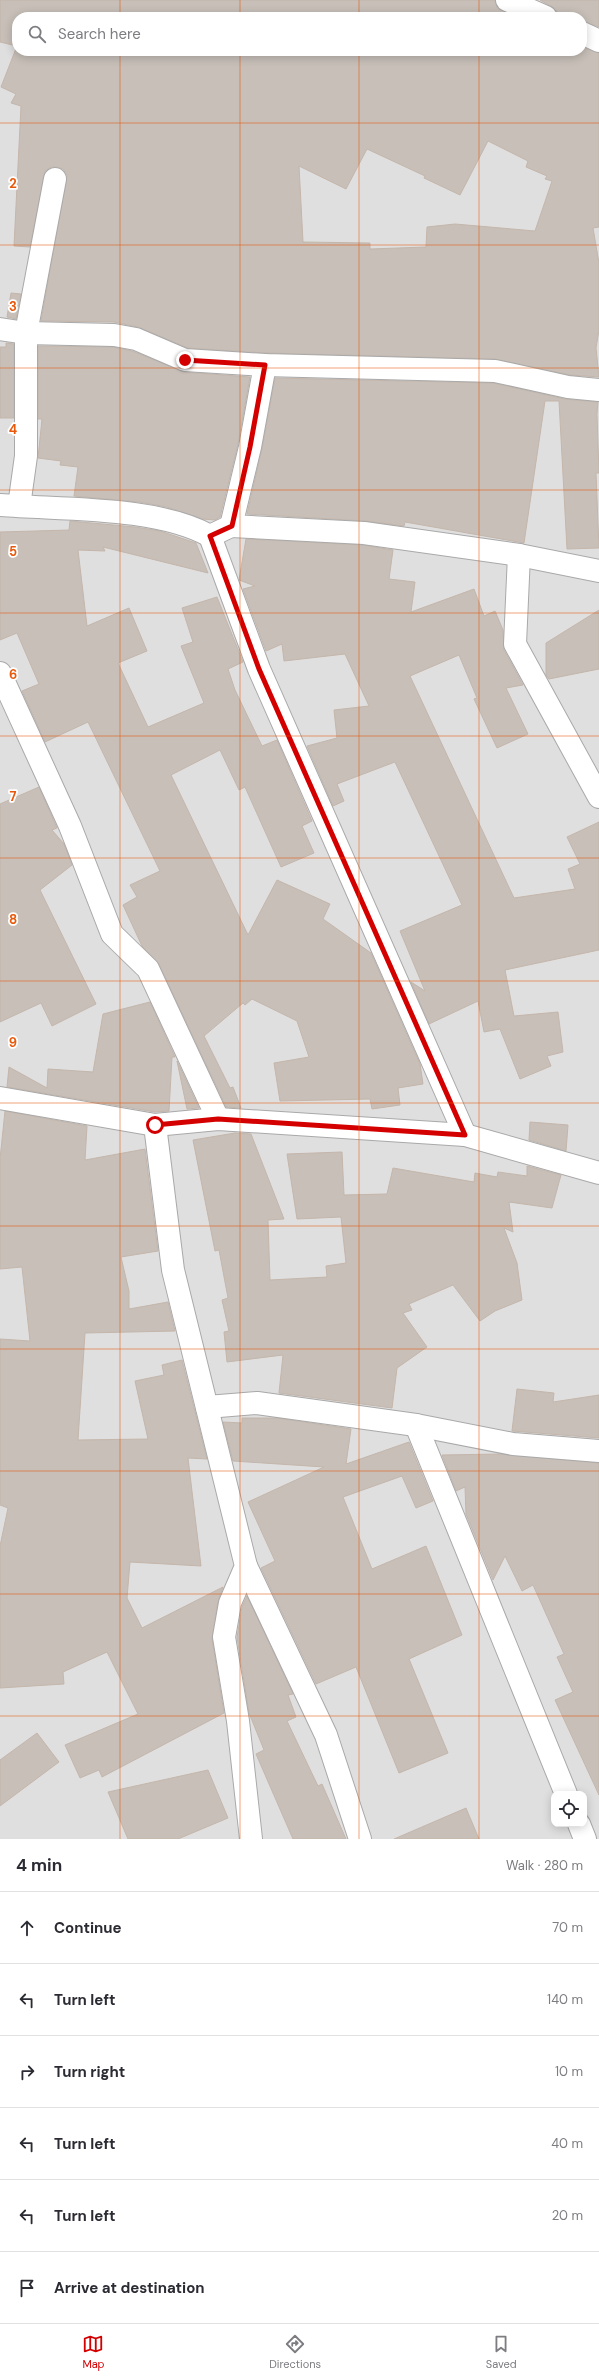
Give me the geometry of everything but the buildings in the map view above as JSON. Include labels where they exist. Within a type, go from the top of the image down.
[{"type":"street","points":[[508,0],[535,12]]},
{"type":"street","points":[[587,35],[599,41]]},
{"type":"street","points":[[55,179],[26,333],[26,456],[9,505],[160,519],[186,525],[210,536],[259,669],[465,1135]]},
{"type":"street","points":[[0,330],[26,333],[114,335],[136,339],[185,360],[265,365],[495,371],[568,387],[599,390]]},
{"type":"street","points":[[232,526],[250,447],[265,365]]},
{"type":"street","points":[[210,536],[232,526],[364,533],[519,555],[599,571]]},
{"type":"street","points":[[519,555],[515,644],[599,797]]},
{"type":"street","points":[[0,673],[70,826],[112,934],[148,969],[218,1119]]},
{"type":"street","points":[[0,1098],[155,1125],[218,1119],[465,1135],[599,1173]]},
{"type":"street","points":[[155,1125],[173,1270],[246,1566],[326,1735],[360,1839]]},
{"type":"street","points":[[208,1407],[256,1403],[416,1425],[513,1444],[599,1451]]},
{"type":"street","points":[[416,1425],[565,1791]]},
{"type":"street","points":[[246,1566],[230,1603],[224,1637],[238,1721],[251,1839]]},
{"type":"street","points":[[579,1827],[585,1839]]},
{"type":"shaded area","points":[[0,0],[599,0],[599,1839],[0,1839]]},
{"type":"route","points":[[155,1125],[218,1119],[465,1135],[259,669],[210,536],[232,526],[250,447],[265,365],[185,360]]}]
